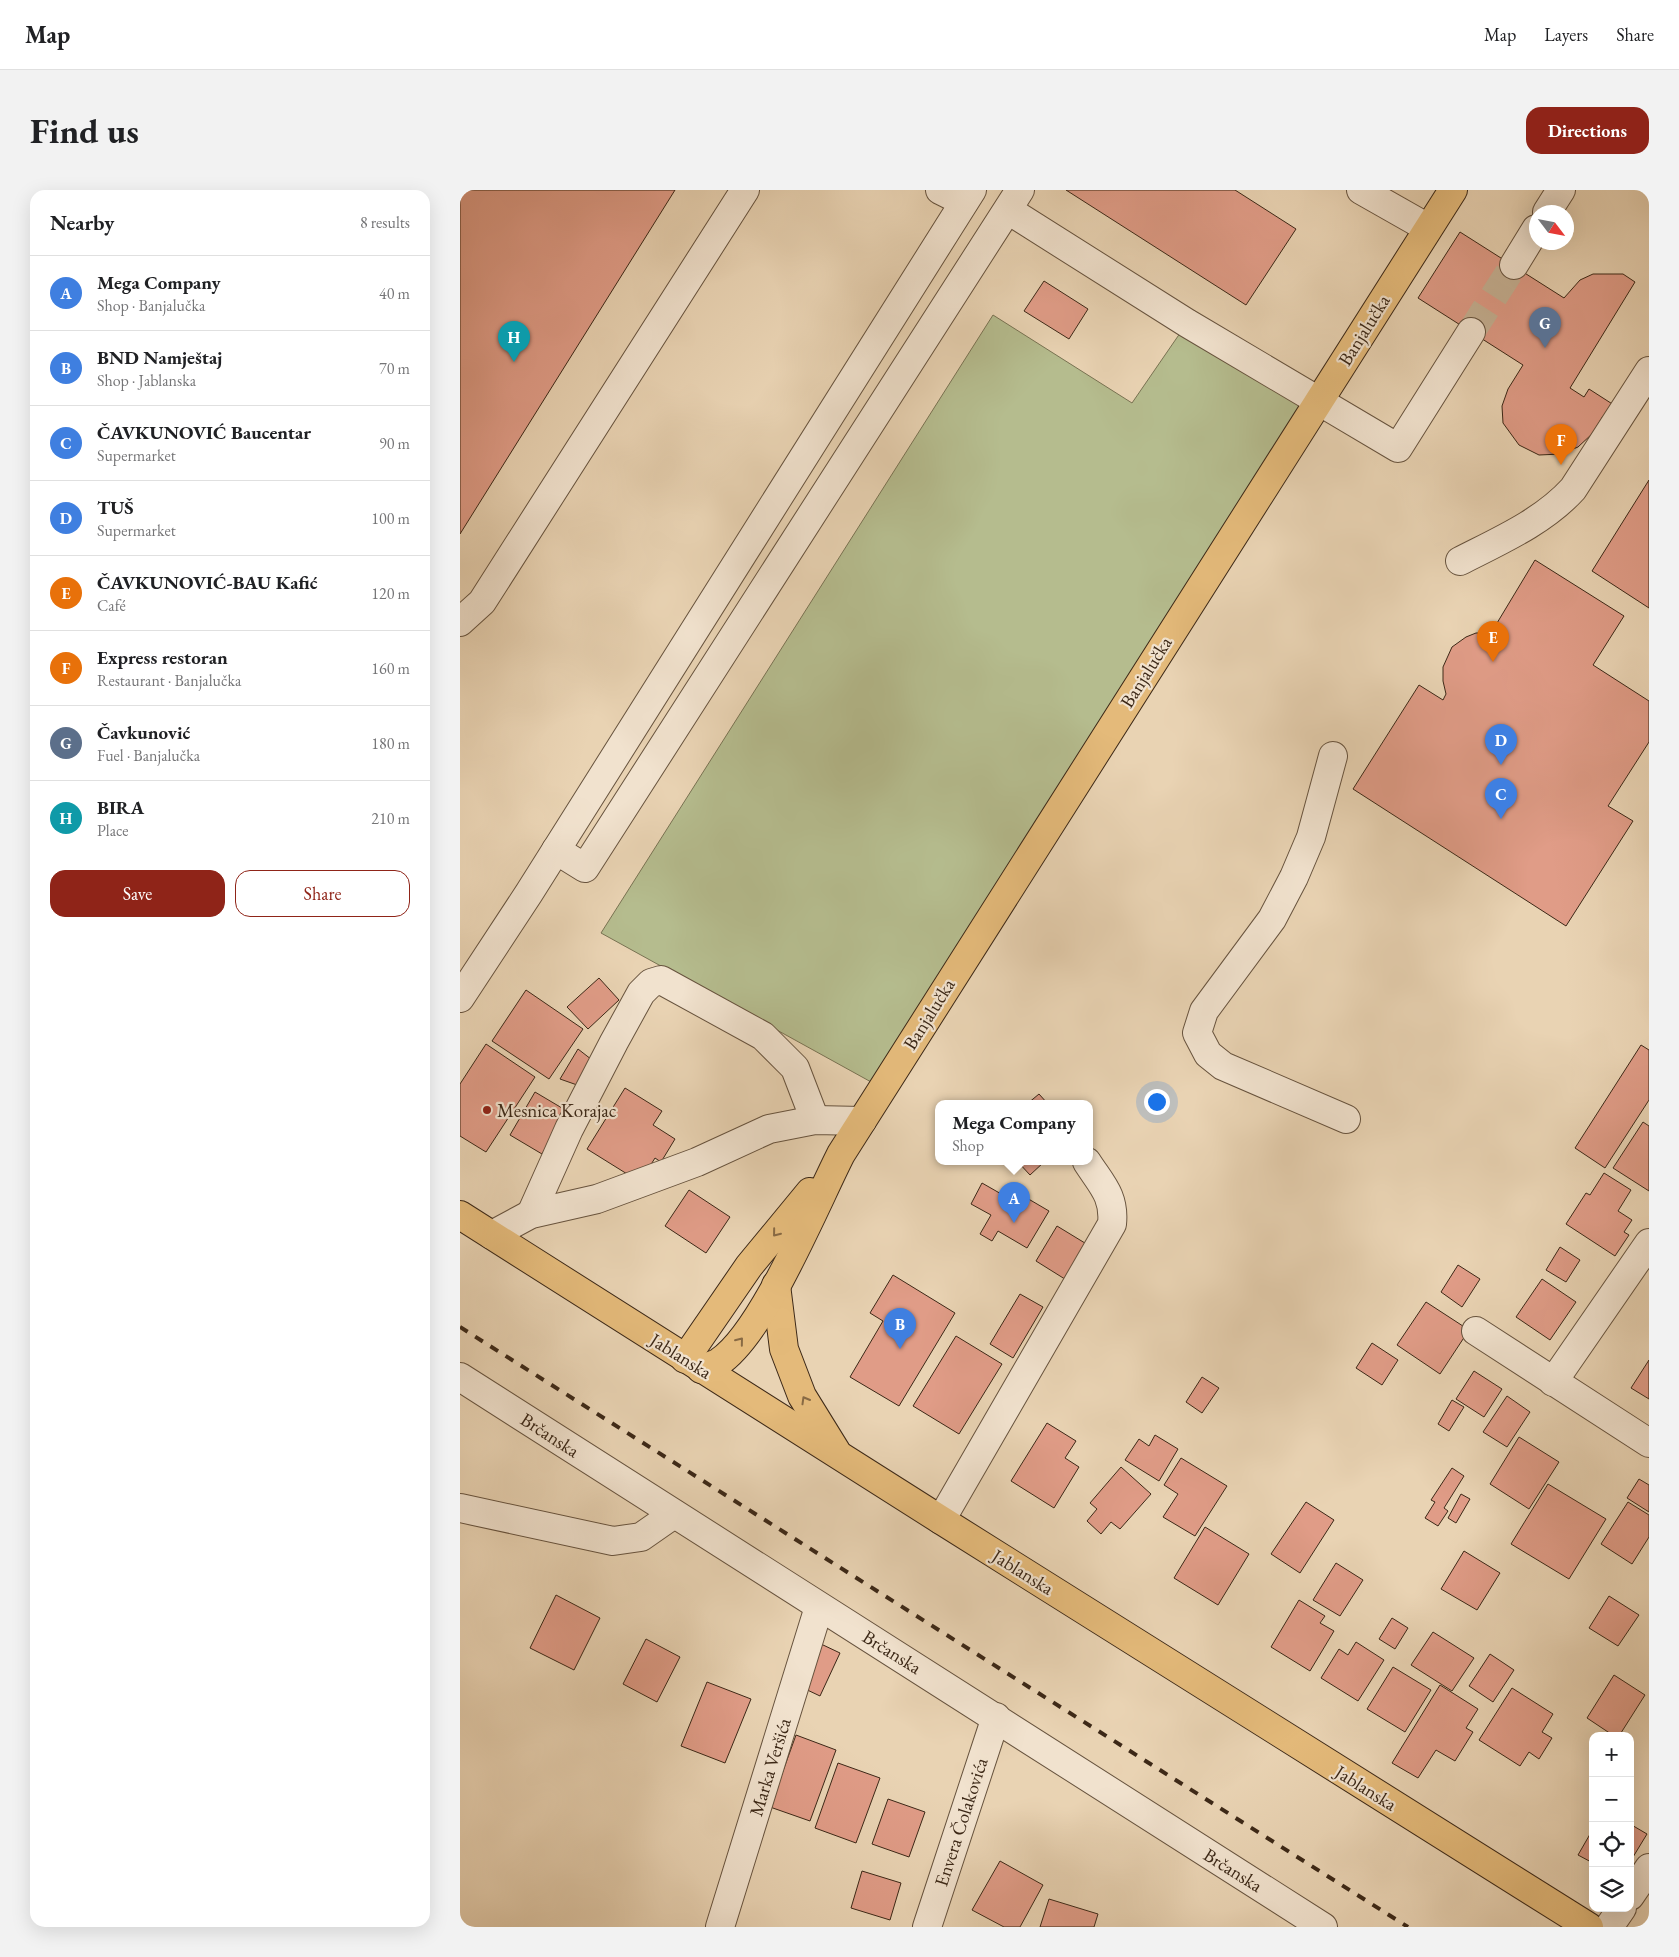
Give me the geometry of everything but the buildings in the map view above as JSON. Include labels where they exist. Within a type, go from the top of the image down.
[{"type":"main road","name":"Banjalučka","points":[[841,1154],[1453,190]]},
{"type":"main road","points":[[693,1364],[718,1363],[741,1341],[776,1285],[841,1154]]},
{"type":"main road","points":[[693,1364],[749,1266],[841,1154]]},
{"type":"main road","name":"Jablanska","points":[[460,1215],[940,1520],[1589,1927]]},
{"type":"main road","points":[[776,1285],[784,1349],[802,1396],[840,1456]]},
{"type":"street","points":[[460,622],[482,602],[744,190]]},
{"type":"street","points":[[460,998],[556,850],[968,196],[940,190]]},
{"type":"street","points":[[1551,205],[1561,190]]},
{"type":"street","points":[[1365,191],[1428,228]]},
{"type":"street","points":[[556,850],[585,868],[1014,200],[1188,323],[1398,448],[1472,332]]},
{"type":"street","points":[[1514,266],[1529,241]]},
{"type":"street","points":[[1460,561],[1515,533],[1564,498],[1573,488],[1649,371]]},
{"type":"street","points":[[1333,756],[1310,837],[1294,877],[1272,920],[1204,1011],[1198,1033],[1208,1054],[1223,1066],[1346,1120]]},
{"type":"street","points":[[531,1214],[569,1129],[614,1042],[641,993],[651,983],[661,980],[762,1036],[795,1068],[815,1120]]},
{"type":"street","points":[[492,1235],[531,1214],[597,1199],[697,1162],[769,1129],[815,1120],[862,1121]]},
{"type":"street","points":[[940,1520],[1112,1224],[1114,1208],[1109,1196],[1089,1165]]},
{"type":"street","points":[[1553,1382],[1649,1243]]},
{"type":"street","points":[[1476,1331],[1649,1443]]},
{"type":"street","name":"Brčanska","points":[[460,1377],[1323,1927]]},
{"type":"street","points":[[460,1508],[613,1541],[641,1537],[674,1514]]},
{"type":"street","name":"Marka Veršića","points":[[720,1927],[819,1606]]},
{"type":"street","name":"Envera Čolakovića","points":[[927,1927],[996,1717]]},
{"type":"street","points":[[1634,1890],[1649,1868]]},
{"type":"street","points":[[1609,1927],[1619,1912]]},
{"type":"green space","points":[[993,315],[1132,403],[1187,323],[1318,401],[882,1088],[601,933]]},
{"type":"tunnel","points":[[1471,332],[1514,265]]},
{"type":"railway","points":[[460,1327],[1408,1927]]},
{"type":"place","name":"Čavkunović","points":[[1545,348]]},
{"type":"place","name":"BIRA","points":[[514,362]]},
{"type":"place","name":"Express restoran","points":[[1561,465]]},
{"type":"place","name":"ČAVKUNOVIĆ-BAU Kafić","points":[[1493,662]]},
{"type":"place","name":"TUŠ","points":[[1501,765]]},
{"type":"place","name":"ČAVKUNOVIĆ Baucentar","points":[[1501,819]]},
{"type":"place","name":"Mesnica Korajac","points":[[487,1110]]},
{"type":"place","name":"Mega Company","points":[[1014,1223]]},
{"type":"place","name":"BND Namještaj","points":[[900,1349]]}]
